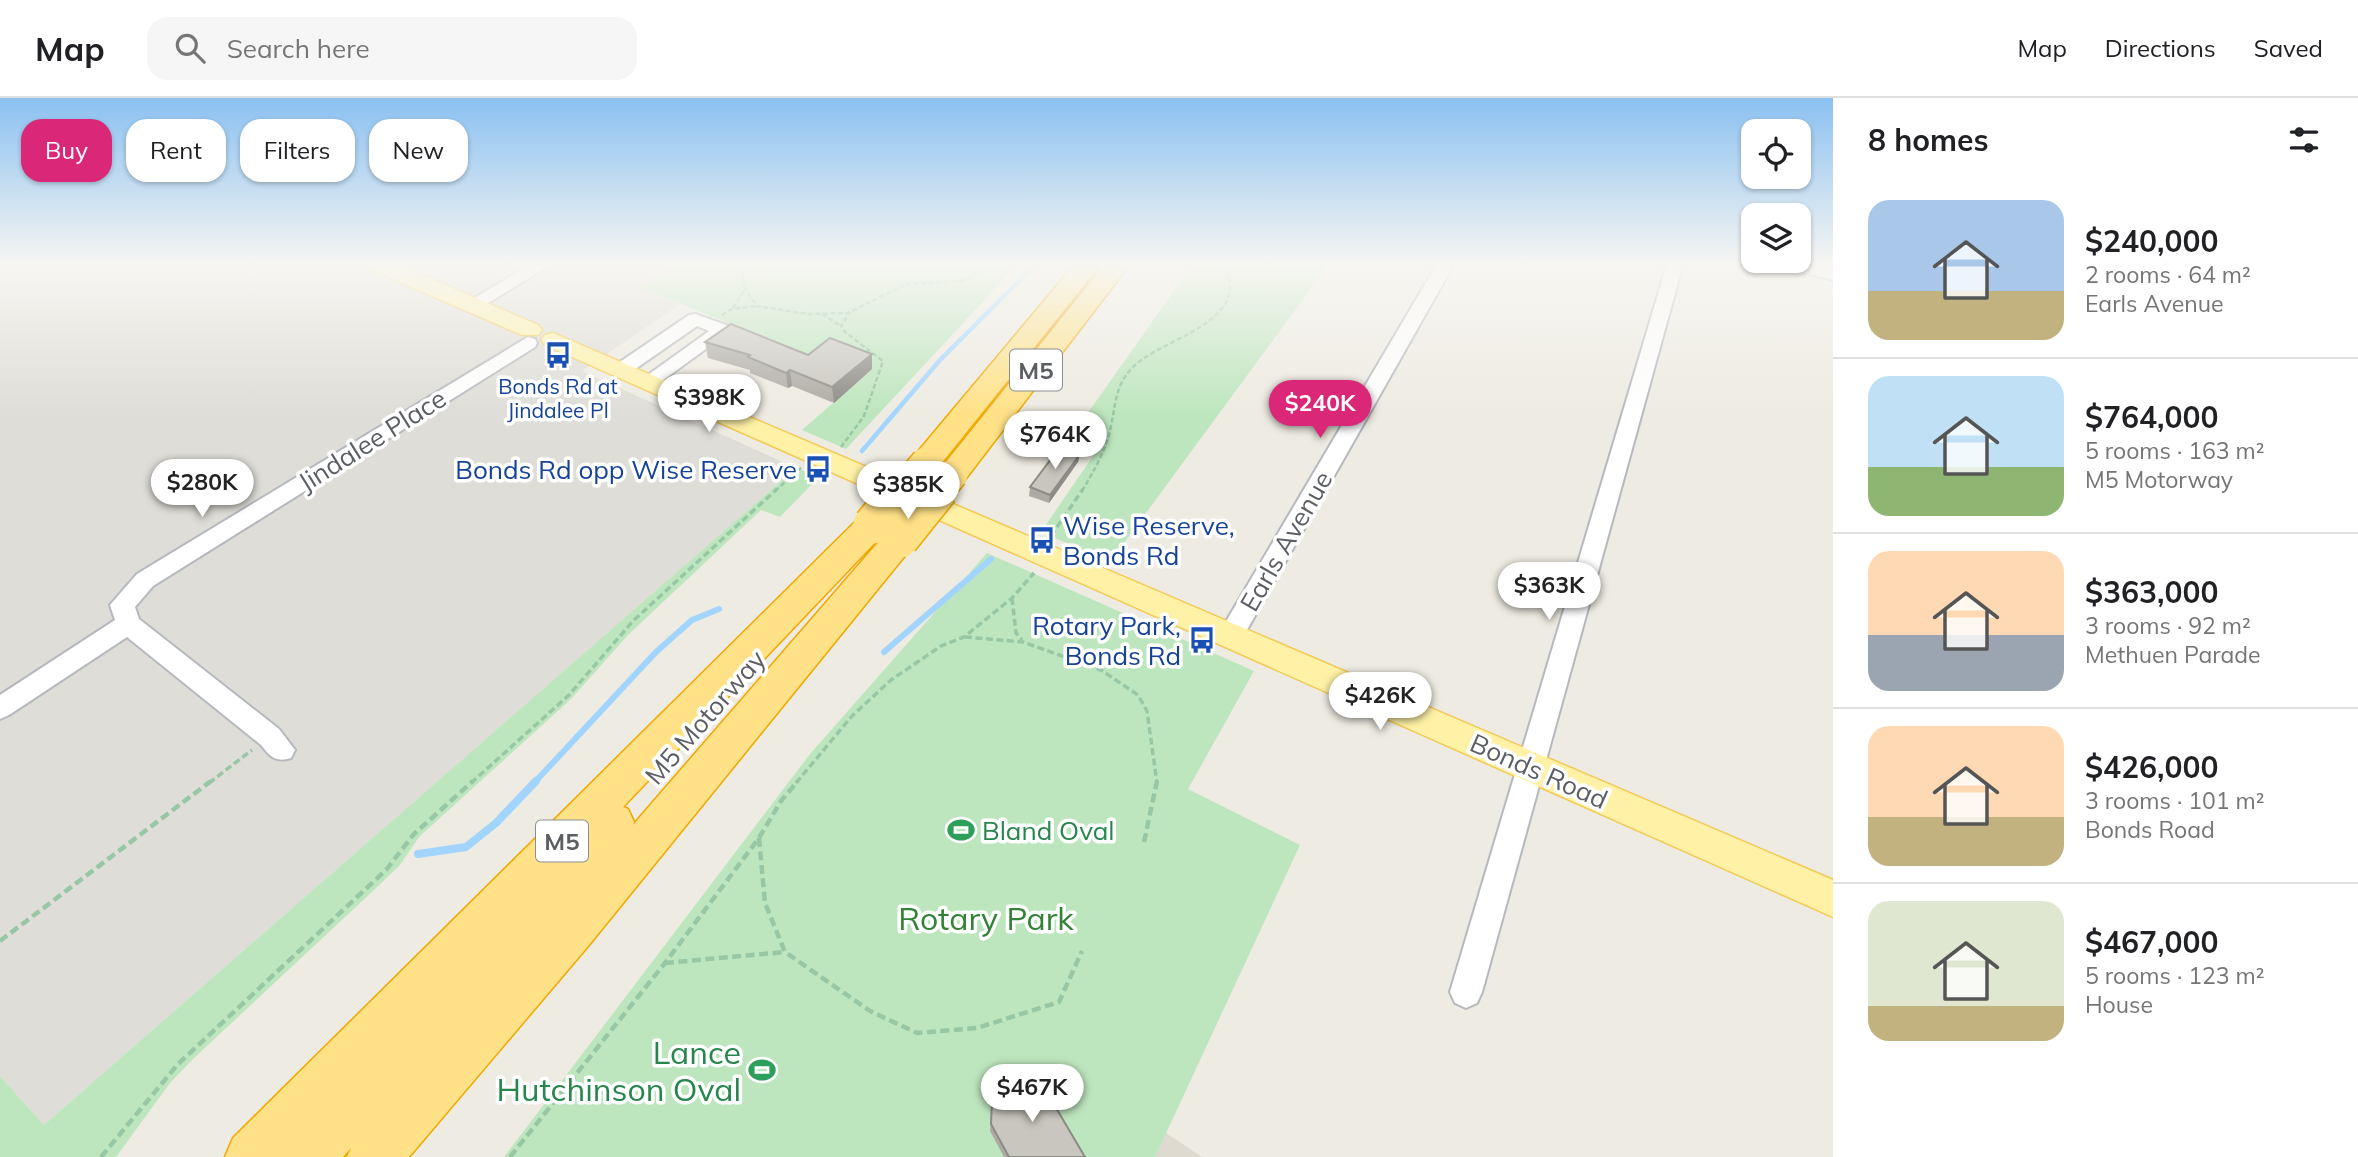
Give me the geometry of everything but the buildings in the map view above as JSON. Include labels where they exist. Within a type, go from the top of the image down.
[{"type":"highway","name":"M5 Motorway","points":[[940,468],[1052,313]]},
{"type":"highway","name":"M5 Motorway","points":[[374,1157],[573,929],[886,533],[1075,313]]},
{"type":"highway","name":"M5 Motorway","points":[[307,1157],[886,533]]},
{"type":"highway","name":"M5","points":[[252,1157],[886,533]]},
{"type":"highway","name":"M5","points":[[404,1157],[573,929]]},
{"type":"main road","name":"Bonds Road","points":[[488,313],[537,338],[621,370],[1833,899]]},
{"type":"street","name":"Earls Avenue","points":[[1230,637],[1417,313]]},
{"type":"street","points":[[1466,992],[1661,313]]},
{"type":"street","points":[[621,370],[695,319],[723,330],[648,382]]},
{"type":"street","name":"Jindalee Place","points":[[128,625],[122,605],[145,580],[537,338]]},
{"type":"street","points":[[0,708],[128,625],[275,743]]},
{"type":"path","points":[[708,324],[725,313]]},
{"type":"path","points":[[804,313],[830,313]]},
{"type":"path","points":[[841,326],[849,313]]},
{"type":"path","points":[[1049,538],[1069,514],[1106,444],[1112,425],[1111,404],[1130,369],[1143,356],[1165,348],[1219,313]]},
{"type":"path","points":[[822,314],[841,326],[848,340],[869,350],[883,361],[864,416],[840,449]]},
{"type":"path","points":[[101,1157],[178,1064],[386,870],[414,834],[569,695],[633,621],[802,467]]},
{"type":"path","points":[[510,1157],[665,963],[759,838],[781,801],[852,716],[891,680],[941,646],[964,637],[1012,598],[1037,571]]},
{"type":"path","points":[[1012,598],[1016,633],[1023,642]]},
{"type":"path","points":[[964,637],[1023,642],[1101,670],[1138,695],[1147,711],[1157,781],[1144,842]]},
{"type":"path","points":[[0,941],[275,743]]},
{"type":"path","points":[[759,838],[765,902],[785,952],[870,1011],[917,1033],[977,1028],[1059,1002],[1082,951]]},
{"type":"path","points":[[665,963],[785,952]]},
{"type":"shaded area","points":[[0,313],[666,313],[582,371],[796,468],[44,1125],[0,1076]]},
{"type":"shaded area","points":[[1166,1133],[1202,1157],[1155,1157]]},
{"type":"green space","points":[[705,313],[972,313],[846,449],[802,430],[872,369],[810,371],[746,330]]},
{"type":"green space","points":[[1158,313],[1293,313],[1110,562],[1041,532],[1108,434],[1080,424]]},
{"type":"green space","points":[[796,468],[819,477],[780,517],[761,510],[628,635],[571,699],[419,837],[400,865],[170,1083],[116,1157],[0,1157],[0,1076],[44,1125]]},
{"type":"green space","name":"Rotary Park","points":[[987,553],[1254,671],[1188,789],[1300,845],[1155,1157],[504,1157],[810,754]]},
{"type":"waterway","points":[[862,451],[940,360],[987,313]]},
{"type":"waterway","points":[[884,652],[991,559]]},
{"type":"waterway","points":[[534,783],[656,652],[692,620],[719,609]]},
{"type":"waterway","points":[[418,854],[466,847],[496,823],[536,781]]},
{"type":"place","name":"Bonds Rd at Jindalee Pl","points":[[558,355]]},
{"type":"place","name":"Bonds Rd opp Wise Reserve","points":[[818,469]]},
{"type":"place","name":"Wise Reserve, Bonds Rd","points":[[1042,540]]},
{"type":"place","name":"Rotary Park, Bonds Rd","points":[[1202,640]]},
{"type":"place","name":"Bland Oval","points":[[961,830]]},
{"type":"place","name":"Lance Hutchinson Oval","points":[[762,1070]]}]
